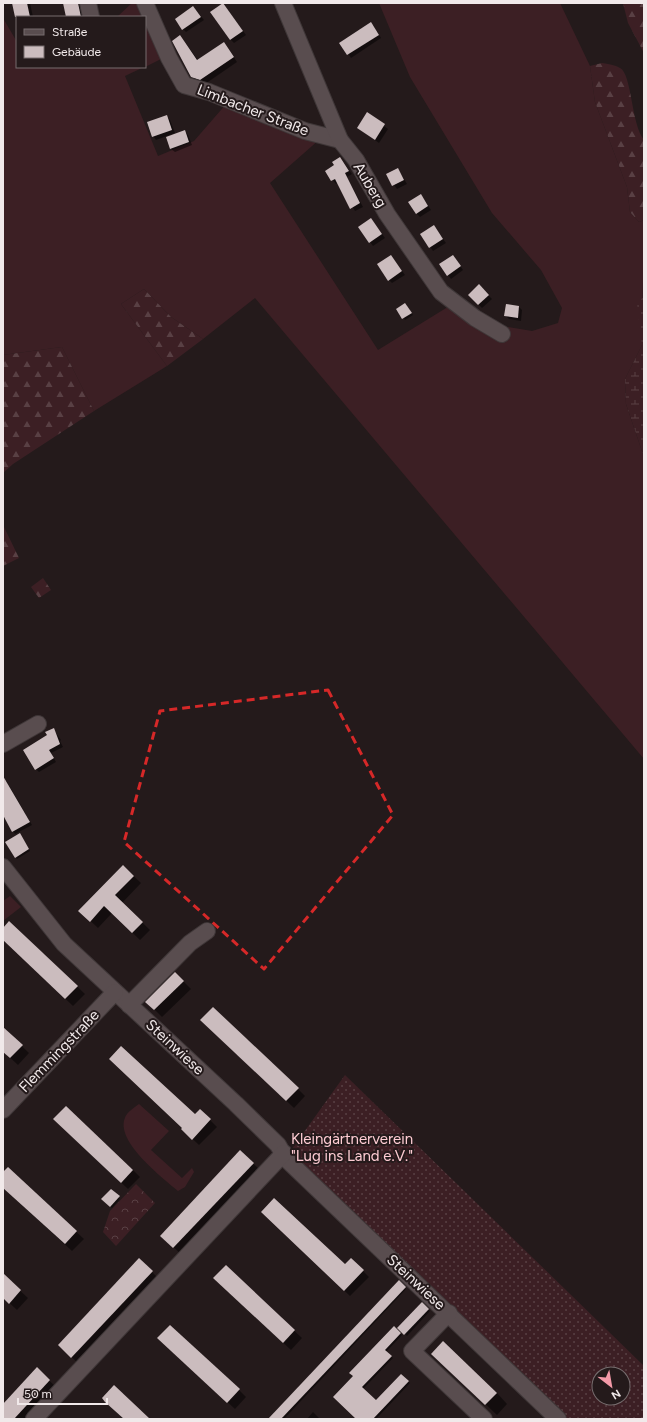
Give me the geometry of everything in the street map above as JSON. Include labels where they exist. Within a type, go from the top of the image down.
[{"type":"street","points":[[88,3],[91,16]]},
{"type":"street","name":"Limbacher Straße","points":[[145,3],[169,58],[184,85],[209,92],[305,131],[340,140]]},
{"type":"street","name":"Auberg","points":[[283,3],[340,140],[356,160],[404,240],[441,292],[475,318],[502,334]]},
{"type":"street","points":[[3,744],[38,724]]},
{"type":"street","name":"Steinwiese","points":[[3,867],[64,944],[236,1104],[278,1145],[284,1153],[286,1159],[449,1313],[550,1416]]},
{"type":"street","points":[[129,1005],[190,943],[207,931]]},
{"type":"street","name":"Flemmingstraße","points":[[3,1110],[115,992]]},
{"type":"street","points":[[34,1419],[284,1153]]},
{"type":"street","points":[[449,1313],[412,1351],[484,1419]]},
{"type":"highlighted area","points":[[328,690],[393,815],[264,969],[124,842],[160,711]]},
{"type":"green space","points":[[132,3],[141,3],[165,57],[146,66],[146,16],[118,16]]},
{"type":"green space","points":[[379,3],[560,3],[590,66],[595,102],[627,187],[630,212],[639,222],[644,220],[642,345],[625,379],[626,404],[644,457],[644,759],[255,298],[203,339],[171,317],[144,289],[121,304],[167,366],[94,411],[62,347],[3,355],[3,18],[16,40],[16,68],[142,68],[125,76],[158,156],[194,141],[227,103],[320,139],[270,183],[378,350],[451,305],[495,334],[508,327],[532,331],[558,323],[562,308],[541,270],[492,213],[410,77]]},
{"type":"green space","points":[[623,3],[644,3],[644,53],[628,23]]},
{"type":"green space","points":[[602,63],[618,67],[624,72],[636,123],[644,140],[644,220],[639,222],[630,212],[627,187],[595,102],[590,66]]},
{"type":"green space","points":[[144,289],[171,317],[203,339],[167,366],[121,304]]},
{"type":"green space","points":[[644,296],[644,457],[626,404],[625,379],[642,345],[637,304]]},
{"type":"green space","points":[[62,347],[94,411],[13,464],[3,473],[3,355]]},
{"type":"green space","points":[[3,525],[19,558],[3,566]]},
{"type":"green space","points":[[43,578],[51,590],[39,598],[31,587]]},
{"type":"green space","points":[[10,896],[21,907],[3,921],[3,901]]},
{"type":"green space","name":"Kleingärtnerverein \"Lug ins Land e.V.\"","points":[[345,1075],[644,1366],[644,1419],[566,1419],[289,1153]]},
{"type":"green space","points":[[139,1104],[169,1131],[151,1150],[182,1178],[192,1168],[194,1172],[185,1187],[178,1191],[150,1167],[131,1145],[126,1134],[124,1124],[127,1114]]},
{"type":"green space","points":[[136,1184],[155,1203],[116,1246],[103,1232],[110,1211]]},
{"type":"building","points":[[12,3],[27,3],[30,16],[15,17]]},
{"type":"building","points":[[63,3],[78,3],[81,16],[66,16]]},
{"type":"building","points":[[223,3],[243,31],[230,40],[210,12]]},
{"type":"building","points":[[193,6],[201,17],[182,30],[175,19]]},
{"type":"building","points":[[371,22],[379,35],[347,55],[339,43]]},
{"type":"building","points":[[180,35],[197,60],[224,42],[234,57],[200,80],[191,77],[172,41]]},
{"type":"building","points":[[367,112],[385,124],[375,140],[357,128]]},
{"type":"building","points":[[167,115],[172,130],[152,137],[147,122]]},
{"type":"building","points":[[185,130],[189,142],[170,149],[166,137]]},
{"type":"building","points":[[340,157],[349,171],[345,173],[360,203],[350,209],[335,179],[331,181],[325,171],[334,165],[332,162]]},
{"type":"building","points":[[398,168],[404,180],[392,186],[386,174]]},
{"type":"building","points":[[421,194],[428,206],[416,214],[408,202]]},
{"type":"building","points":[[371,218],[382,234],[369,243],[358,227]]},
{"type":"building","points":[[434,225],[443,239],[429,248],[420,234]]},
{"type":"building","points":[[391,255],[402,271],[388,281],[377,264]]},
{"type":"building","points":[[453,255],[461,266],[447,276],[439,264]]},
{"type":"building","points":[[479,284],[489,295],[478,305],[468,295]]},
{"type":"building","points":[[405,303],[412,313],[402,319],[396,309]]},
{"type":"building","points":[[506,304],[519,306],[518,318],[504,316]]},
{"type":"building","points":[[54,728],[60,744],[49,750],[54,758],[35,770],[23,750],[47,735],[45,732]]},
{"type":"building","points":[[3,776],[30,822],[12,832],[3,815]]},
{"type":"building","points":[[20,833],[29,849],[15,858],[5,842]]},
{"type":"building","points":[[123,865],[134,876],[115,895],[143,922],[132,933],[104,906],[90,922],[78,911]]},
{"type":"building","points":[[9,921],[78,986],[65,999],[3,940],[3,928]]},
{"type":"building","points":[[175,972],[184,981],[154,1010],[145,1002]]},
{"type":"building","points":[[213,1007],[299,1088],[286,1101],[200,1020]]},
{"type":"building","points":[[3,1027],[23,1045],[10,1058],[3,1052]]},
{"type":"building","points":[[121,1046],[195,1114],[200,1109],[211,1119],[192,1140],[181,1129],[182,1128],[109,1059]]},
{"type":"building","points":[[66,1106],[133,1170],[121,1183],[53,1119]]},
{"type":"building","points":[[240,1150],[254,1163],[173,1248],[160,1236]]},
{"type":"building","points":[[8,1167],[77,1231],[65,1244],[3,1188],[3,1172]]},
{"type":"building","points":[[111,1189],[120,1196],[110,1207],[101,1199]]},
{"type":"building","points":[[274,1198],[345,1264],[351,1258],[364,1270],[344,1291],[261,1212]]},
{"type":"building","points":[[139,1258],[153,1271],[71,1358],[58,1345]]},
{"type":"building","points":[[226,1265],[295,1330],[283,1343],[213,1278]]},
{"type":"building","points":[[3,1273],[21,1290],[9,1304],[3,1298]]},
{"type":"building","points":[[399,1280],[406,1287],[281,1419],[268,1419]]},
{"type":"building","points":[[422,1302],[429,1309],[404,1335],[397,1328]]},
{"type":"building","points":[[170,1325],[240,1389],[227,1403],[157,1338]]},
{"type":"building","points":[[394,1326],[401,1333],[385,1350],[392,1356],[362,1387],[376,1400],[401,1374],[409,1381],[373,1419],[356,1419],[333,1397],[353,1376],[349,1373]]},
{"type":"building","points":[[443,1341],[497,1393],[485,1405],[431,1354]]},
{"type":"building","points":[[37,1367],[50,1380],[14,1419],[3,1419],[3,1404]]},
{"type":"building","points":[[114,1385],[150,1419],[124,1419],[105,1402],[102,1398]]}]
